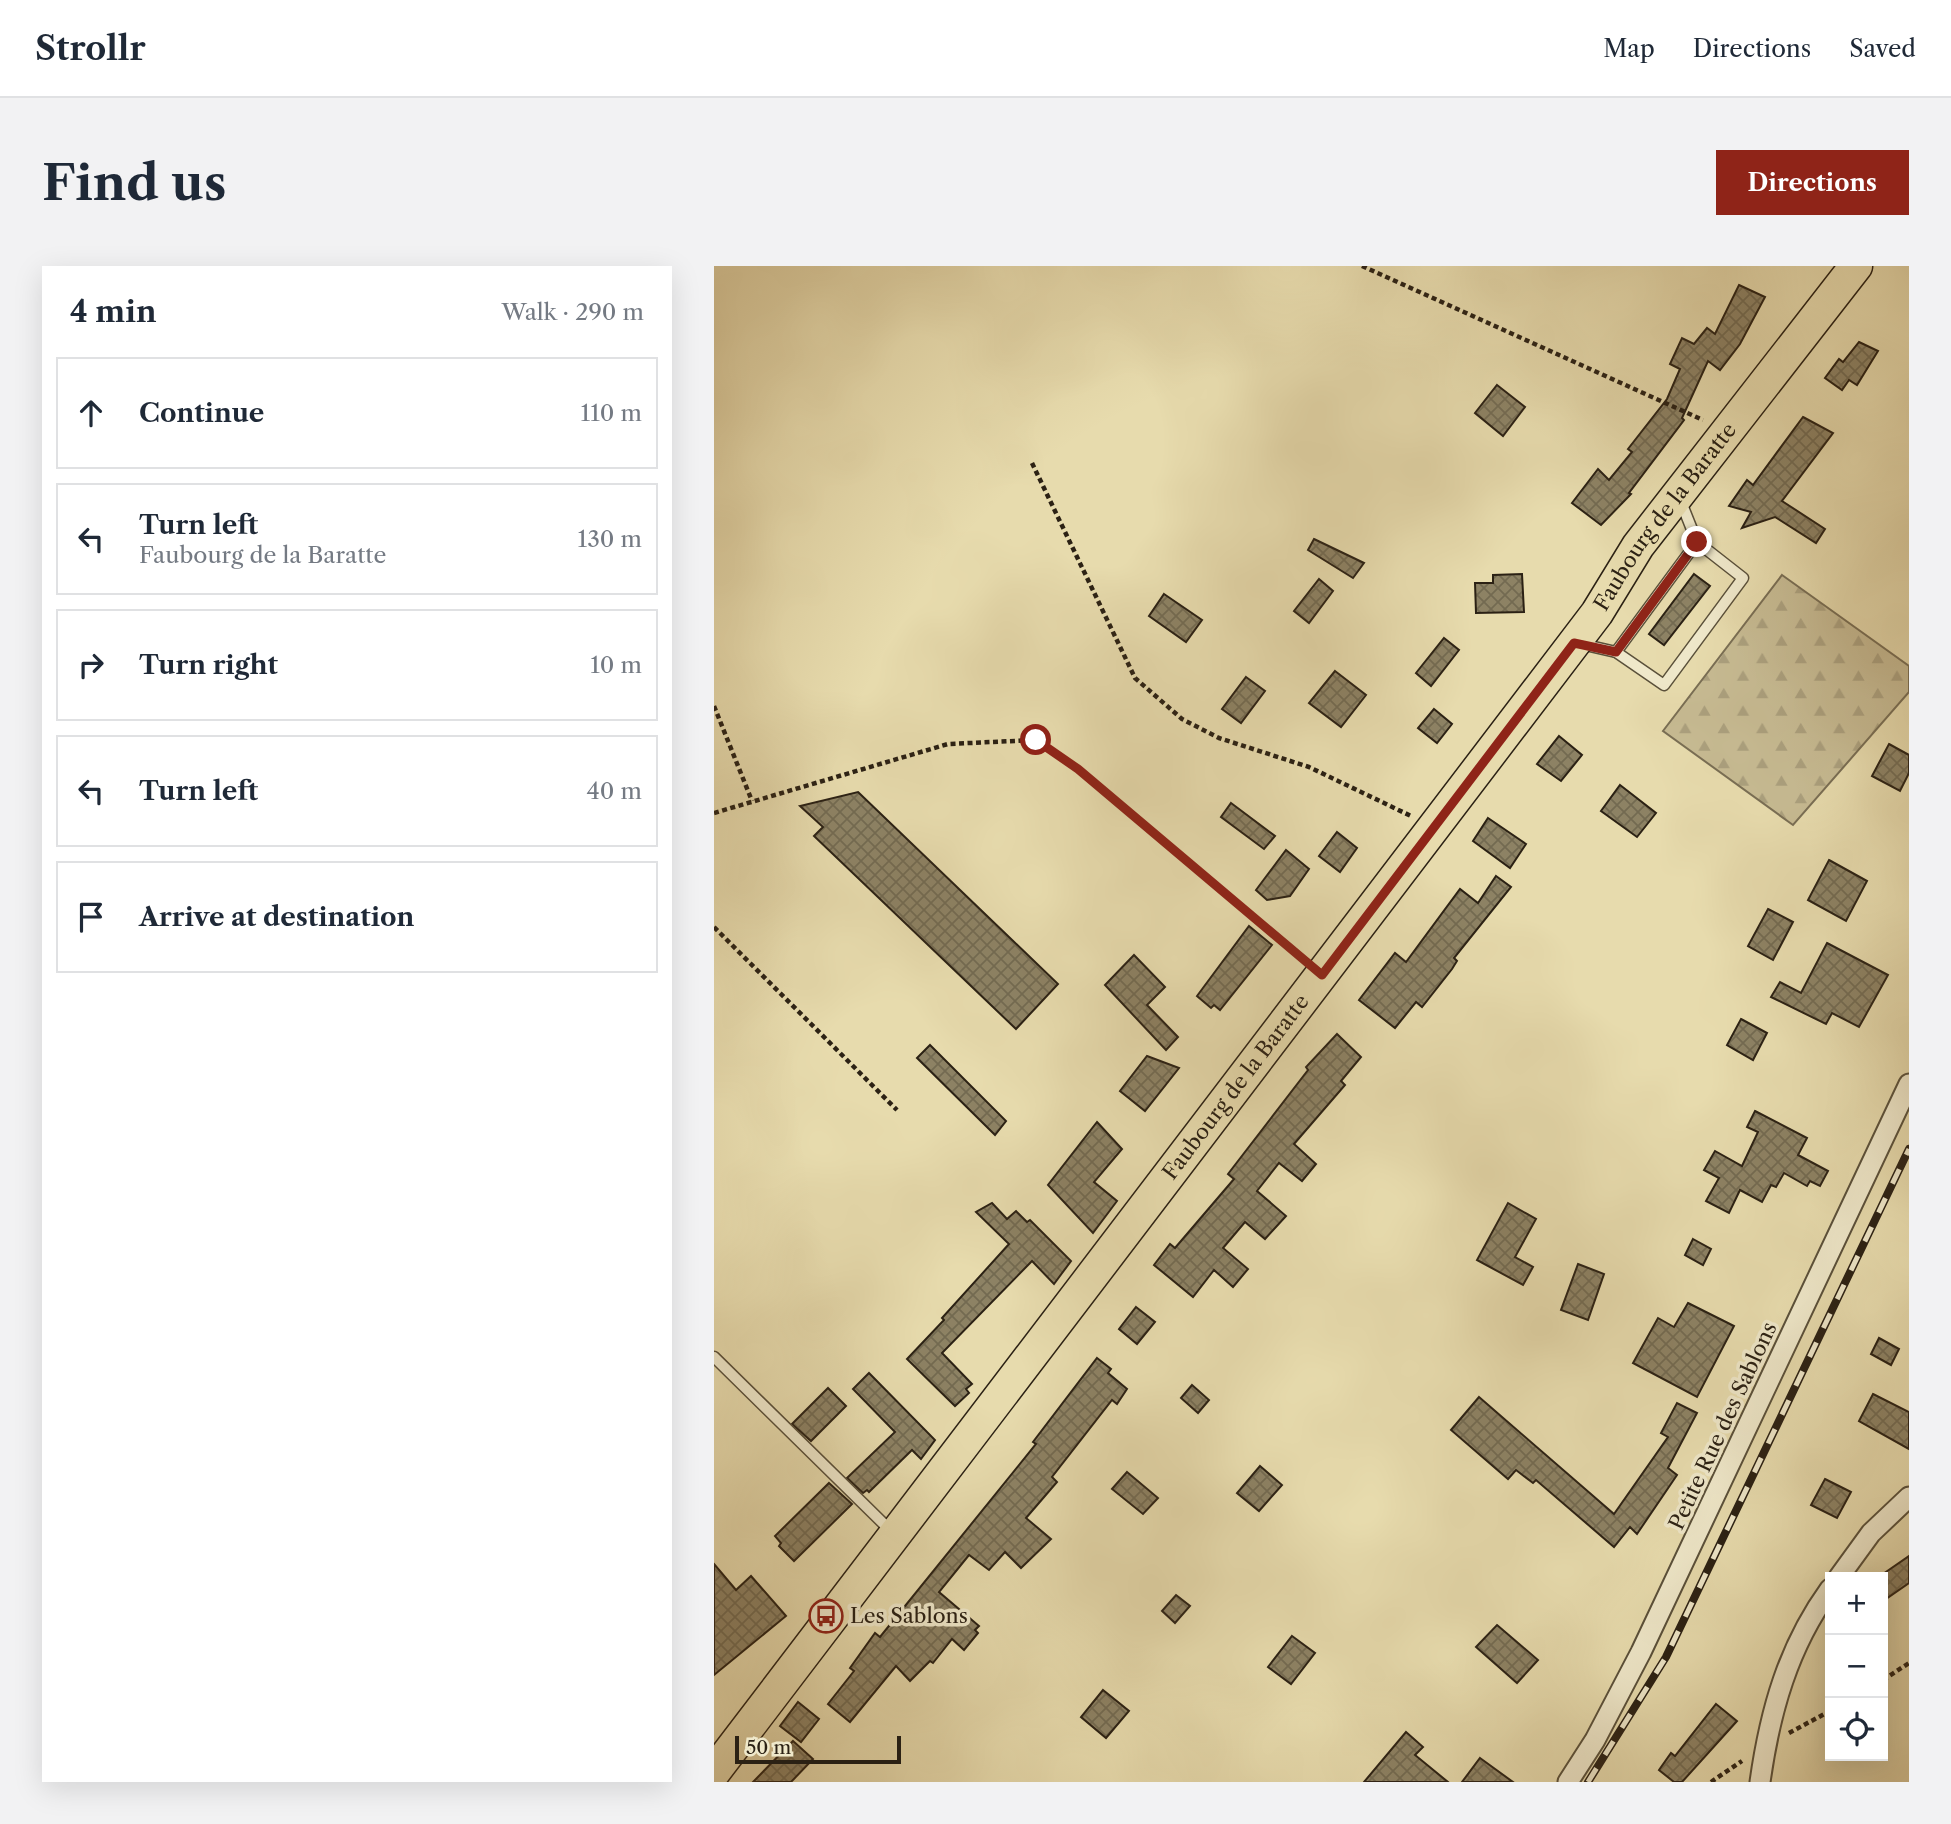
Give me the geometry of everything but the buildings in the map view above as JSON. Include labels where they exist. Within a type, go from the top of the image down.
[{"type":"main road","name":"Faubourg de la Baratte","points":[[714,1772],[1574,643],[1638,546],[1856,266]]},
{"type":"street","name":"Petite Rue des Sablons","points":[[1568,1782],[1641,1652],[1909,1084]]},
{"type":"street","points":[[1843,1572],[1871,1533],[1909,1497]]},
{"type":"street","points":[[1760,1782],[1768,1729],[1785,1668],[1807,1621],[1825,1596]]},
{"type":"lane","points":[[1574,643],[1616,652],[1664,685],[1743,578],[1697,542],[1678,495]]},
{"type":"lane","points":[[1616,652],[1697,542]]},
{"type":"lane","points":[[714,1357],[895,1534]]},
{"type":"path","points":[[1362,266],[1728,430]]},
{"type":"path","points":[[1032,463],[1135,678],[1159,701],[1182,719],[1219,738],[1308,767],[1434,828]]},
{"type":"path","points":[[714,706],[752,802]]},
{"type":"path","points":[[714,813],[948,744],[1036,740],[1078,769],[1322,975]]},
{"type":"path","points":[[714,927],[897,1110]]},
{"type":"path","points":[[1888,1677],[1909,1663]]},
{"type":"green space","points":[[1782,575],[1909,666],[1909,692],[1793,825],[1663,731]]},
{"type":"railway","points":[[1588,1782],[1666,1657],[1909,1149]]},
{"type":"place","name":"Les Sablons","points":[[826,1616]]},
{"type":"route","points":[[1036,740],[1078,769],[1322,975],[1574,643],[1616,652],[1697,542]]}]
